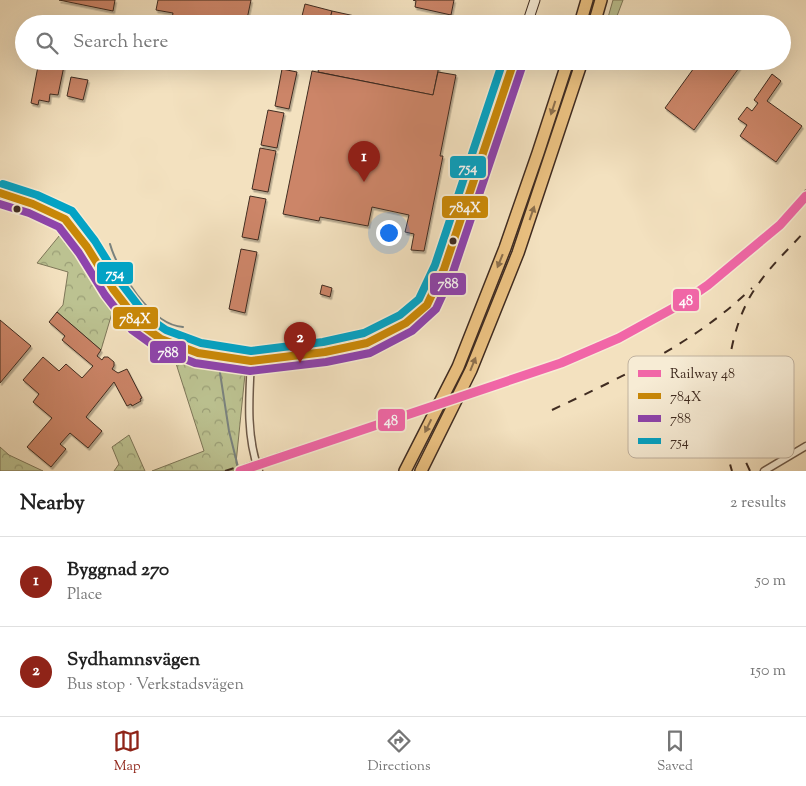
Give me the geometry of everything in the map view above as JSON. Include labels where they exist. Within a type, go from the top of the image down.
[{"type":"highway","points":[[583,15],[587,0]]},
{"type":"highway","points":[[597,15],[601,0]]},
{"type":"highway","points":[[405,471],[458,367],[505,248],[565,70]]},
{"type":"highway","points":[[421,471],[471,370],[518,253],[579,70]]},
{"type":"main road","points":[[530,15],[535,0]]},
{"type":"main road","points":[[3,196],[33,204],[65,219],[87,246],[113,289],[140,324],[161,339],[198,353],[251,361],[325,352],[367,343],[406,323],[427,305],[444,269],[511,70]]},
{"type":"street","points":[[251,361],[250,436],[259,471]]},
{"type":"street","points":[[794,453],[806,446]]},
{"type":"street","points":[[764,471],[786,458]]},
{"type":"green space","points":[[613,0],[623,0],[617,15],[609,15]]},
{"type":"green space","points":[[64,230],[85,255],[115,303],[101,350],[57,312],[63,305],[68,272],[37,263]]},
{"type":"green space","points":[[180,352],[245,374],[236,463],[239,471],[152,471],[204,451],[173,354]]},
{"type":"green space","points":[[129,435],[145,471],[114,471],[119,464],[112,447]]},
{"type":"green space","points":[[0,447],[9,455],[43,471],[0,471]]},
{"type":"building","points":[[59,0],[115,0],[113,11]]},
{"type":"building","points":[[158,0],[251,0],[248,15],[173,15],[173,13],[156,10]]},
{"type":"building","points":[[413,0],[454,0],[451,15],[415,7],[416,1]]},
{"type":"building","points":[[305,4],[332,11],[331,15],[302,15]]},
{"type":"building","points":[[332,11],[350,15],[331,15]]},
{"type":"building","points":[[37,70],[63,70],[58,95],[50,94],[49,102],[39,100],[38,105],[31,103]]},
{"type":"building","points":[[282,70],[297,72],[289,109],[275,106]]},
{"type":"building","points":[[318,70],[438,70],[433,95],[318,72]]},
{"type":"building","points":[[692,70],[737,70],[694,130],[665,108]]},
{"type":"building","points":[[312,71],[433,95],[438,72],[456,75],[440,156],[443,156],[424,251],[411,250],[414,234],[405,232],[409,215],[372,207],[368,226],[320,217],[319,221],[283,214]]},
{"type":"building","points":[[772,74],[781,81],[767,101],[802,126],[776,162],[740,136],[747,125],[738,119],[747,107],[752,111],[758,103],[754,100]]},
{"type":"building","points":[[71,77],[88,80],[83,100],[67,96]]},
{"type":"building","points":[[268,110],[284,113],[277,148],[261,145]]},
{"type":"building","points":[[260,148],[276,151],[268,192],[252,189]]},
{"type":"building","points":[[250,196],[266,199],[258,240],[242,237]]},
{"type":"building","points":[[241,249],[257,252],[245,313],[229,309]]},
{"type":"building","points":[[322,285],[332,288],[330,297],[320,294]]},
{"type":"building","points":[[57,312],[101,350],[97,356],[102,360],[104,357],[108,357],[114,362],[112,369],[118,373],[127,369],[142,398],[140,399],[141,401],[132,406],[131,404],[127,406],[114,382],[86,417],[102,431],[88,448],[70,433],[60,444],[66,449],[51,467],[27,447],[52,418],[33,402],[39,394],[23,380],[43,357],[59,371],[66,364],[82,378],[93,366],[62,340],[65,336],[49,322]]},
{"type":"building","points":[[0,320],[31,346],[0,383]]},
{"type":"waterway","points":[[110,244],[114,256],[128,282],[148,307],[159,317],[171,324],[183,327]]},
{"type":"waterway","points":[[220,373],[229,431],[239,471]]},
{"type":"railway","points":[[225,471],[527,371],[618,334],[669,306],[719,271],[766,232],[806,190]]},
{"type":"railway","points":[[730,356],[738,324],[751,295],[770,269],[806,230]]},
{"type":"railway","points":[[659,356],[707,326],[752,288]]},
{"type":"railway","points":[[552,410],[628,373]]},
{"type":"railway","points":[[729,458],[732,471]]},
{"type":"railway","points":[[744,458],[750,471]]},
{"type":"rail line","name":"48","points":[[240,471],[561,363],[619,338],[679,305],[708,285],[780,225],[806,196]]},
{"type":"transit line","name":"754","points":[[3,184],[37,195],[72,211],[95,241],[121,283],[147,317],[166,330],[201,343],[251,351],[323,342],[364,333],[400,315],[419,299],[435,265],[500,70]]},
{"type":"transit line","name":"784X","points":[[0,193],[33,204],[65,219],[87,247],[113,289],[140,324],[161,339],[198,353],[251,361],[325,352],[367,343],[406,323],[427,305],[444,269],[511,70]]},
{"type":"transit line","name":"788","points":[[0,204],[29,213],[59,227],[79,253],[105,295],[132,330],[157,348],[195,363],[250,371],[326,362],[370,353],[412,331],[436,309],[453,272],[521,70]]},
{"type":"place","name":"Byggnad 270","points":[[364,182]]},
{"type":"place","name":"Sydhamnsvägen","points":[[300,363]]}]
